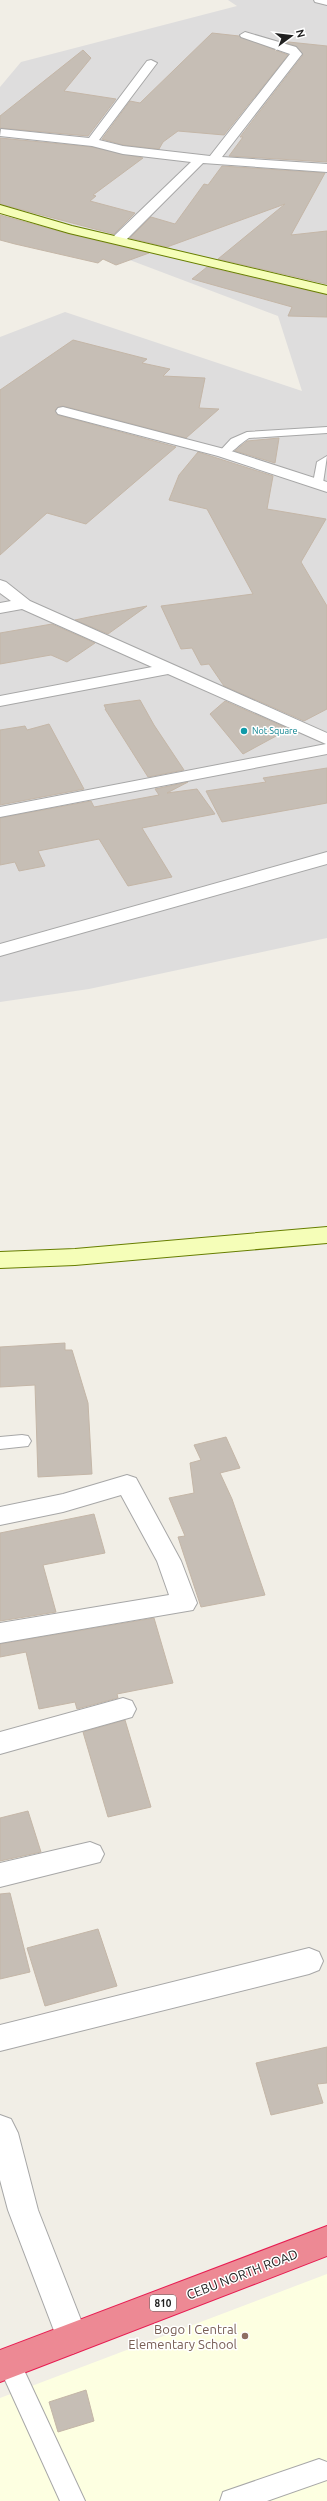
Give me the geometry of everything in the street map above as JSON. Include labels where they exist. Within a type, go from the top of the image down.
[{"type":"highway","name":"CEBU NORTH ROAD","points":[[4,2365],[327,2241]]},
{"type":"street","points":[[319,0],[327,2]]},
{"type":"street","points":[[213,160],[296,54],[296,52],[292,49],[246,35]]},
{"type":"street","points":[[92,142],[151,64]]},
{"type":"street","points":[[2,133],[92,142],[123,150],[200,160],[327,168]]},
{"type":"street","points":[[118,239],[200,160]]},
{"type":"street","points":[[0,209],[69,229],[118,239],[327,290]]},
{"type":"street","points":[[63,411],[222,453],[323,485]]},
{"type":"street","points":[[0,585],[24,604],[327,739]]},
{"type":"street","points":[[0,608],[24,604]]},
{"type":"street","points":[[0,701],[170,669]]},
{"type":"street","points":[[0,812],[327,749]]},
{"type":"street","points":[[0,950],[327,858]]},
{"type":"street","points":[[0,1260],[75,1257],[327,1235]]},
{"type":"street","points":[[0,1516],[63,1503],[126,1484],[169,1561],[184,1603],[0,1633]]},
{"type":"street","points":[[0,1743],[123,1709]]},
{"type":"street","points":[[0,1875],[90,1854]]},
{"type":"street","points":[[0,2038],[308,1961]]},
{"type":"street","points":[[0,2129],[3,2133],[23,2210],[72,2338]]},
{"type":"lane","points":[[222,453],[236,441],[247,435],[327,430]]},
{"type":"lane","points":[[323,485],[322,462],[327,459]]},
{"type":"lane","points":[[0,1443],[22,1440]]},
{"type":"lane","points":[[4,2365],[72,2501]]},
{"type":"lane","points":[[232,2501],[319,2471]]},
{"type":"shaded area","points":[[228,0],[327,0],[327,938],[89,989],[0,1002],[0,337],[65,312],[302,391],[278,316],[0,211],[0,87],[21,62],[237,6]]},
{"type":"shaded area","name":"Bogo I Central Elementary School","points":[[327,2274],[327,2501],[0,2501],[0,2398]]},
{"type":"building","points":[[212,33],[239,36],[288,55],[224,135],[178,131],[163,142],[159,149],[123,145],[102,139],[130,101],[140,103]]},
{"type":"building","points":[[279,41],[327,46],[327,162],[229,156],[243,137],[240,137],[303,55],[296,46]]},
{"type":"building","points":[[83,50],[91,58],[64,91],[116,99],[88,136],[0,128],[0,116]]},
{"type":"building","points":[[0,138],[92,147],[143,158],[93,195],[96,196],[90,201],[135,213],[114,234],[0,204]]},
{"type":"building","points":[[222,166],[325,173],[291,235],[327,231],[327,284],[218,259],[285,204],[167,247],[130,238],[151,217],[175,224],[204,184],[208,185]]},
{"type":"building","points":[[0,215],[69,234],[149,253],[116,265],[103,259],[98,263],[15,244],[0,240]]},
{"type":"building","points":[[207,267],[327,295],[327,317],[288,316],[292,307],[192,279]]},
{"type":"building","points":[[73,340],[147,359],[142,363],[170,369],[163,376],[205,378],[199,408],[219,409],[186,438],[63,406],[58,407],[55,410],[58,415],[176,447],[86,524],[47,513],[0,555],[0,390]]},
{"type":"building","points":[[279,438],[275,463],[235,451],[247,441]]},
{"type":"building","points":[[198,452],[273,476],[267,509],[326,519],[301,562],[327,606],[327,709],[304,721],[224,686],[209,664],[201,665],[192,648],[181,649],[161,606],[253,594],[207,509],[169,500],[179,475]]},
{"type":"building","points":[[147,606],[108,634],[75,620],[89,617]]},
{"type":"building","points":[[52,624],[95,643],[67,662],[51,655],[0,664],[0,633]]},
{"type":"building","points":[[140,700],[154,725],[184,770],[148,777],[105,709],[104,705]]},
{"type":"building","name":"Not Square","points":[[225,701],[289,729],[243,754],[210,714]]},
{"type":"building","points":[[49,724],[84,789],[0,805],[0,730],[25,726],[27,730]]},
{"type":"building","points":[[327,768],[327,803],[222,822],[206,791],[266,782],[263,778]]},
{"type":"building","points":[[188,782],[167,793],[197,789],[215,814],[142,828],[172,877],[128,886],[99,839],[38,851],[45,866],[19,871],[15,862],[0,865],[0,818],[91,801],[94,807],[159,795],[155,789]]},
{"type":"building","points":[[65,1343],[65,1350],[72,1350],[88,1403],[92,1474],[38,1477],[35,1385],[0,1387],[0,1347]]},
{"type":"building","points":[[226,1437],[240,1468],[220,1473],[232,1499],[265,1595],[201,1607],[178,1537],[185,1536],[169,1498],[194,1493],[190,1463],[201,1460],[194,1445]]},
{"type":"building","points":[[94,1514],[105,1553],[43,1565],[56,1612],[0,1621],[0,1533]]},
{"type":"building","points":[[154,1618],[173,1683],[117,1694],[118,1698],[77,1709],[75,1702],[39,1709],[26,1652],[0,1657],[0,1644]]},
{"type":"building","points":[[125,1720],[151,1807],[108,1817],[83,1732]]},
{"type":"building","points":[[28,1811],[41,1852],[0,1861],[0,1818]]},
{"type":"building","points":[[10,1893],[30,1972],[0,1979],[0,1894]]},
{"type":"building","points":[[98,1929],[117,1986],[45,2006],[27,1948]]},
{"type":"building","points":[[327,2047],[327,2083],[317,2084],[323,2103],[271,2115],[256,2063]]},
{"type":"building","points":[[86,2390],[94,2421],[58,2432],[49,2402]]},
{"type":"place","name":"Not Square","points":[[244,731]]},
{"type":"place","name":"Bogo I Central Elementary School","points":[[245,2336]]}]
